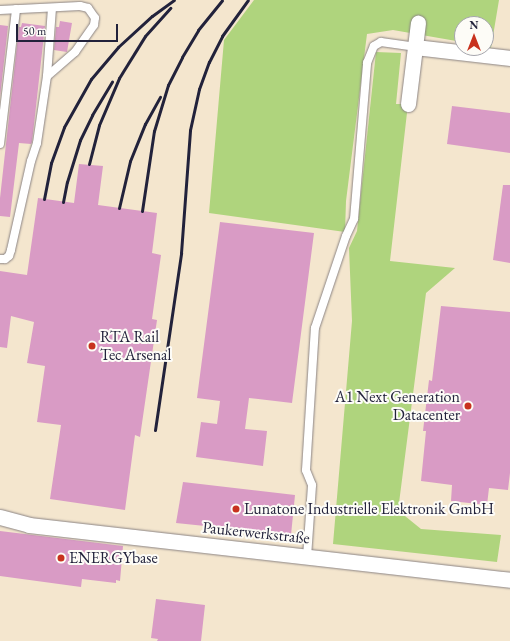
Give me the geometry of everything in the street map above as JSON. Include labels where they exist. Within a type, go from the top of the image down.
[{"type":"street","points":[[408,104],[418,23]]},
{"type":"street","points":[[415,47],[510,58]]},
{"type":"street","name":"Paukerwerkstraße","points":[[0,516],[29,525],[510,580]]},
{"type":"lane","points":[[0,259],[4,259],[9,256],[11,250],[31,161],[37,143],[48,76],[52,8]]},
{"type":"lane","points":[[0,10],[88,8],[95,18],[94,26],[75,52],[48,76]]},
{"type":"lane","points":[[0,144],[16,9]]},
{"type":"lane","points":[[307,557],[312,485],[306,470],[315,328],[346,236],[354,219],[367,63],[374,46],[381,42],[415,47]]},
{"type":"green space","points":[[254,0],[499,0],[494,30],[494,16],[454,16],[454,41],[393,30],[367,34],[346,201],[345,232],[209,213],[224,40]]},
{"type":"green space","points":[[376,52],[401,53],[396,104],[408,104],[390,261],[455,268],[426,293],[399,503],[405,516],[421,529],[501,535],[497,562],[333,544],[352,321],[349,248],[357,231]]},
{"type":"building","points":[[60,21],[72,23],[67,52],[54,50],[56,27],[59,27]]},
{"type":"building","points":[[22,23],[45,26],[32,142],[31,144],[19,143],[10,217],[0,216],[0,198],[19,27],[21,27]]},
{"type":"building","points":[[0,25],[8,26],[0,97]]},
{"type":"building","points":[[452,106],[510,113],[510,153],[447,144]]},
{"type":"building","name":"RTA Rail Tec Arsenal","points":[[79,164],[103,166],[98,205],[157,213],[152,253],[161,255],[152,319],[157,320],[140,437],[135,435],[125,510],[50,499],[61,425],[37,422],[45,366],[27,363],[34,322],[11,316],[7,348],[0,347],[0,271],[27,275],[38,198],[74,203]]},
{"type":"building","points":[[503,185],[510,185],[510,263],[493,260]]},
{"type":"building","points":[[220,222],[314,233],[292,403],[249,398],[245,429],[267,431],[263,466],[196,457],[201,422],[217,424],[220,401],[197,398]]},
{"type":"building","name":"A1 Next Generation Datacenter","points":[[441,306],[510,312],[510,473],[508,490],[489,488],[487,505],[451,501],[452,485],[421,481],[426,431],[423,431],[429,380],[432,381]]},
{"type":"building","name":"Lunatone Industrielle Elektronik GmbH","points":[[183,482],[295,495],[291,535],[176,523]]},
{"type":"building","name":"ENERGYbase","points":[[0,531],[123,546],[120,581],[116,580],[116,583],[82,579],[81,587],[0,576]]},
{"type":"building","points":[[156,599],[205,605],[201,641],[157,641],[158,639],[151,638]]},
{"type":"railway","points":[[44,199],[51,163],[64,127],[91,79],[118,47],[152,16],[174,0]]},
{"type":"railway","points":[[142,211],[154,131],[168,85],[198,30],[222,0]]},
{"type":"railway","points":[[155,430],[181,253],[190,130],[199,89],[209,62],[222,36],[248,0]]},
{"type":"railway","points":[[89,164],[99,125],[119,78],[145,36],[170,8]]},
{"type":"railway","points":[[63,202],[67,182],[80,140],[92,115],[112,82]]},
{"type":"railway","points":[[119,208],[130,161],[145,124],[160,97]]},
{"type":"place","name":"RTA Rail Tec Arsenal","points":[[92,346]]},
{"type":"place","name":"A1 Next Generation Datacenter","points":[[468,406]]},
{"type":"place","name":"Lunatone Industrielle Elektronik GmbH","points":[[236,509]]},
{"type":"place","name":"ENERGYbase","points":[[61,558]]}]
